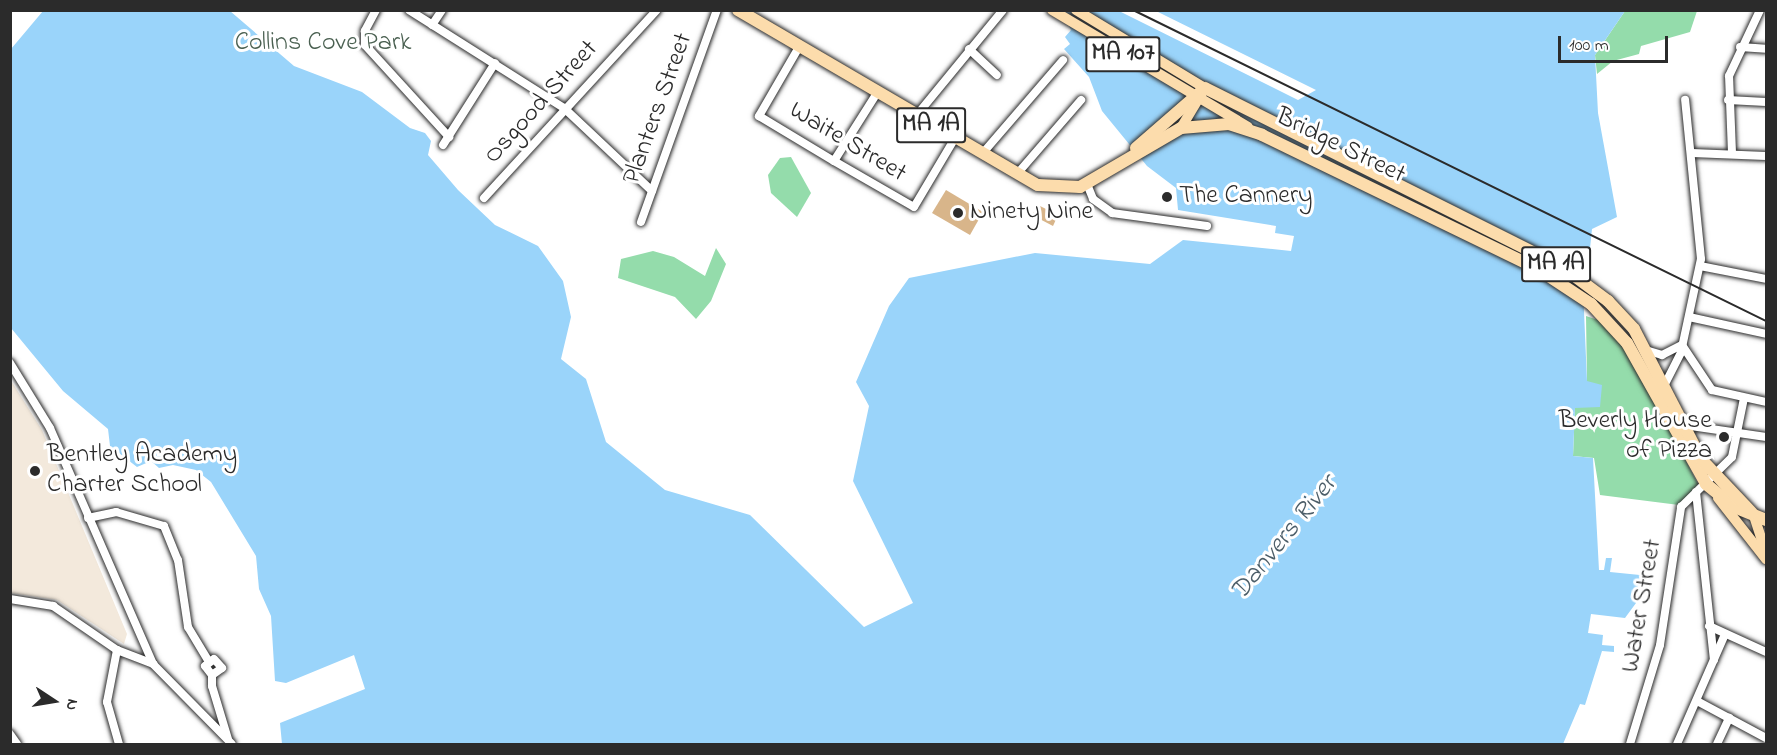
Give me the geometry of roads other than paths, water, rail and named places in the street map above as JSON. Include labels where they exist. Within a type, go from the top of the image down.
[{"type":"highway","name":"Bridge Street","points":[[747,13],[799,47],[916,116],[1017,174],[1049,188],[1087,184],[1180,128],[1218,123],[1254,131],[1474,232]]},
{"type":"highway","name":"Bridge Street","points":[[1130,157],[1200,95],[1474,232]]},
{"type":"highway","name":"MA 1A","points":[[1474,232],[1572,273],[1626,320],[1649,351],[1684,425],[1708,486]]},
{"type":"highway","name":"MA 1A","points":[[1474,232],[1566,285],[1616,328],[1708,486]]},
{"type":"highway","points":[[1708,486],[1760,518]]},
{"type":"main road","name":"MA 107","points":[[1052,10],[1200,95]]},
{"type":"main road","name":"MA 107","points":[[1076,10],[1254,131]]},
{"type":"main road","name":"Bridge Street","points":[[1180,128],[1200,95]]},
{"type":"main road","points":[[1708,486],[1767,559]]},
{"type":"main road","points":[[1760,518],[1767,554]]},
{"type":"street","points":[[376,10],[365,31],[365,45],[449,137]]},
{"type":"street","points":[[409,10],[564,108],[652,191]]},
{"type":"street","points":[[432,25],[442,10]]},
{"type":"street","name":"Osgood Street","points":[[483,198],[657,10]]},
{"type":"street","name":"Planters Street","points":[[641,222],[717,10]]},
{"type":"street","points":[[916,116],[1003,10]]},
{"type":"street","points":[[1732,153],[1728,99],[1740,47],[1760,10]]},
{"type":"street","name":"Waite Street","points":[[799,47],[759,116],[834,161],[914,207],[955,138]]},
{"type":"street","points":[[1740,47],[1767,49]]},
{"type":"street","points":[[969,50],[997,75]]},
{"type":"street","points":[[982,154],[1063,60]]},
{"type":"street","points":[[443,145],[495,63]]},
{"type":"street","points":[[834,161],[877,93]]},
{"type":"street","points":[[1728,99],[1767,102]]},
{"type":"street","points":[[1017,174],[1081,100]]},
{"type":"street","points":[[1665,384],[1682,345],[1700,266],[1692,153],[1685,100]]},
{"type":"street","points":[[1692,153],[1767,156]]},
{"type":"street","points":[[1087,184],[1093,199],[1112,213],[1207,226]]},
{"type":"street","points":[[1700,266],[1767,279]]},
{"type":"street","points":[[1689,317],[1767,334]]},
{"type":"street","points":[[1649,351],[1662,356],[1682,345]]},
{"type":"street","points":[[1682,345],[1710,388],[1767,402]]},
{"type":"street","points":[[10,363],[42,412],[153,664],[230,742]]},
{"type":"street","name":"Water Street","points":[[1630,744],[1660,645],[1682,507],[1708,486],[1732,457],[1739,432],[1744,398]]},
{"type":"street","points":[[1684,425],[1767,437]]},
{"type":"street","points":[[1708,486],[1709,626],[1714,660]]},
{"type":"street","points":[[88,518],[116,512],[164,526],[178,560],[188,627],[208,660],[206,670],[212,675],[230,742]]},
{"type":"street","points":[[10,599],[53,606],[117,650],[153,664]]},
{"type":"street","points":[[1709,626],[1767,652]]},
{"type":"street","points":[[1677,744],[1725,634]]},
{"type":"street","points":[[117,650],[106,702],[119,744]]},
{"type":"street","points":[[208,660],[221,663],[220,674],[212,675]]},
{"type":"street","points":[[1697,701],[1767,738]]},
{"type":"street","points":[[1717,744],[1729,718]]},
{"type":"street","points":[[10,734],[17,744]]},
{"type":"water","name":"Danvers River","points":[[43,11],[230,11],[294,66],[362,92],[410,128],[425,133],[431,141],[428,155],[458,190],[495,225],[538,246],[563,281],[571,317],[561,359],[586,379],[606,442],[665,490],[750,515],[864,627],[913,603],[853,481],[869,406],[856,382],[889,306],[909,278],[1035,253],[1150,264],[1183,240],[1291,251],[1294,236],[1275,233],[1276,226],[1178,210],[1176,188],[1147,166],[1102,111],[1089,77],[1064,49],[1070,44],[1065,37],[1071,30],[1061,11],[1119,11],[1298,100],[1316,90],[1156,11],[1625,11],[1595,55],[1598,113],[1617,217],[1592,229],[1589,258],[1582,265],[1587,381],[1602,385],[1600,407],[1575,408],[1573,456],[1593,458],[1599,570],[1604,570],[1606,558],[1612,558],[1610,572],[1640,575],[1636,603],[1625,618],[1591,614],[1588,633],[1603,635],[1602,645],[1614,646],[1614,652],[1602,651],[1585,705],[1580,704],[1563,744],[282,744],[280,723],[365,689],[354,655],[286,683],[275,681],[271,616],[259,589],[256,556],[211,482],[196,470],[173,465],[159,468],[151,461],[137,467],[110,446],[108,429],[63,391],[11,328],[11,49]]},
{"type":"railway","points":[[1133,10],[1766,321]]},
{"type":"place","name":"The Cannery","points":[[1167,197]]},
{"type":"place","name":"Ninety Nine","points":[[958,213]]},
{"type":"place","name":"Beverly House of Pizza","points":[[1724,437]]},
{"type":"place","name":"Bentley Academy Charter School","points":[[35,471]]},
{"type":"park label","name":"Collins Cove Park","points":[[323,44]]}]
